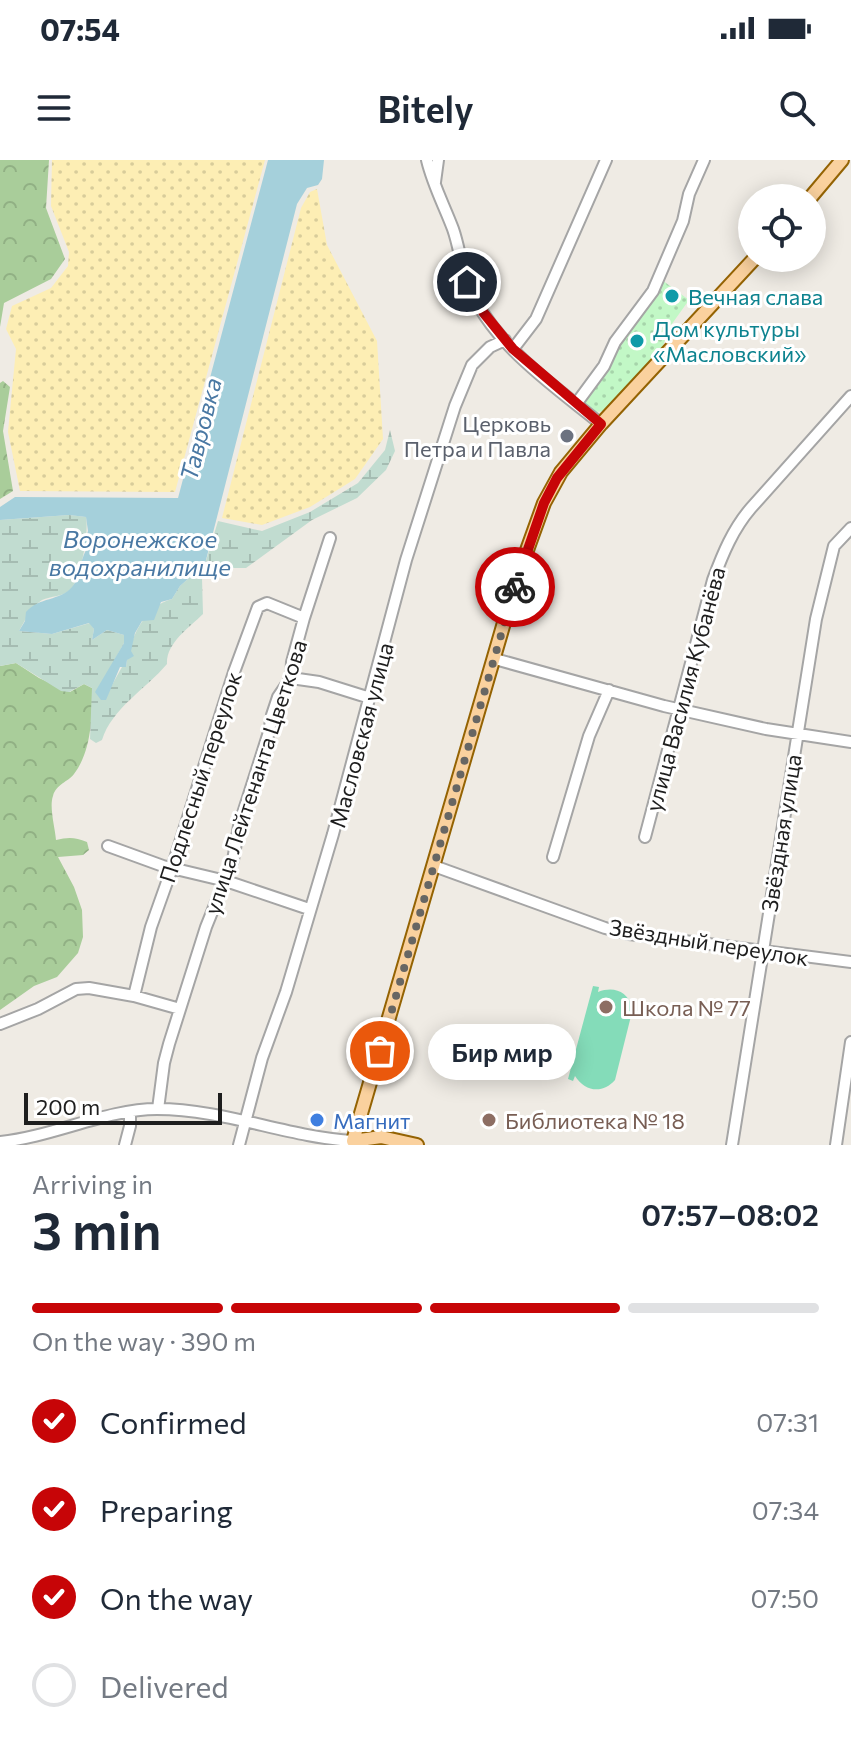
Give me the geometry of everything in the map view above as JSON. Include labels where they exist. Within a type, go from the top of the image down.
[{"type":"main road","points":[[822,184],[842,160]]},
{"type":"main road","points":[[417,1145],[381,1137],[352,1143],[517,578],[544,503],[561,472],[601,424],[742,272]]},
{"type":"street","points":[[427,160],[435,188],[458,242],[467,282],[483,312],[509,345],[601,424]]},
{"type":"street","points":[[435,188],[438,160]]},
{"type":"street","name":"Масловская улица","points":[[239,1145],[244,1120],[333,834],[406,560],[463,382],[472,365],[490,347],[509,345],[536,319],[606,160]]},
{"type":"street","points":[[576,404],[604,366],[615,342],[653,291],[683,221],[689,194],[704,160]]},
{"type":"street","name":"улица Василия Кубанёва","points":[[645,837],[713,580],[733,533],[751,508],[851,396]]},
{"type":"street","name":"Звёздная улица","points":[[732,1145],[796,735],[825,582],[834,546],[851,528]]},
{"type":"street","name":"улица Лейтенанта Цветкова","points":[[158,1109],[164,1063],[180,1009],[206,927],[226,881],[239,826],[278,697],[291,678],[292,662],[304,618],[330,538]]},
{"type":"street","name":"Подлесный переулок","points":[[134,996],[151,927],[258,607],[267,603],[304,618]]},
{"type":"street","points":[[495,659],[678,708],[796,735],[851,742]]},
{"type":"street","points":[[291,678],[319,682],[370,698]]},
{"type":"street","points":[[553,857],[589,736],[609,690]]},
{"type":"street","points":[[108,846],[309,909]]},
{"type":"street","name":"Звёздный переулок","points":[[434,866],[605,928],[658,939],[851,962]]},
{"type":"street","points":[[0,1024],[76,989],[89,988],[134,996],[180,1009]]},
{"type":"street","points":[[836,1145],[851,1042]]},
{"type":"street","points":[[0,1142],[42,1135],[130,1112],[158,1109],[244,1120],[352,1143]]},
{"type":"street","points":[[125,1145],[130,1112]]},
{"type":"green space","points":[[0,160],[49,160],[46,208],[65,259],[51,279],[4,303],[0,327]]},
{"type":"green space","points":[[662,280],[689,300],[669,328],[663,346],[605,411],[595,412],[580,402]]},
{"type":"green space","points":[[3,381],[10,387],[3,431],[13,491],[0,499],[0,383]]},
{"type":"green space","points":[[390,430],[395,451],[386,470],[357,498],[312,520],[246,568],[219,568],[202,578],[203,614],[174,643],[167,664],[113,718],[102,740],[96,743],[90,739],[92,688],[84,684],[69,692],[61,691],[16,663],[0,666],[0,520],[69,515],[86,517],[83,554],[75,583],[64,594],[39,602],[19,631],[52,634],[90,623],[94,629],[92,640],[107,630],[124,635],[108,692],[122,667],[126,667],[135,635],[146,617],[153,609],[172,599],[180,586],[205,564],[218,521],[262,531],[310,512],[358,483],[385,450]]},
{"type":"green space","points":[[16,663],[70,692],[84,684],[92,688],[88,744],[80,765],[59,786],[52,801],[56,840],[79,839],[87,842],[89,850],[83,855],[58,857],[82,910],[83,937],[78,953],[57,977],[34,986],[0,1010],[0,666]]},
{"type":"green space","points":[[593,986],[599,987],[598,992],[619,991],[633,1008],[615,1080],[600,1089],[589,1088],[575,1076],[573,1081],[568,1079]]},
{"type":"sand","points":[[52,160],[265,160],[175,492],[20,491],[8,432],[16,349],[6,329],[12,306],[51,288],[68,266],[69,252],[51,206]]},
{"type":"sand","points":[[317,189],[327,245],[377,341],[383,439],[355,479],[310,507],[262,525],[222,518],[301,208],[310,192]]},
{"type":"water","name":"Воронежское водохранилище","points":[[268,160],[324,160],[322,179],[318,185],[307,188],[297,204],[205,564],[180,586],[172,599],[161,602],[154,620],[142,621],[135,633],[131,651],[134,656],[127,660],[126,667],[120,667],[106,700],[101,700],[95,692],[124,643],[124,635],[107,630],[92,640],[94,629],[89,623],[52,634],[19,631],[31,607],[62,595],[75,583],[86,550],[80,541],[86,538],[88,531],[86,517],[69,515],[0,520],[0,507],[15,497],[178,498]]},
{"type":"way so far","points":[[380,1051],[515,587]]},
{"type":"place","name":"Вечная слава","points":[[672,296]]},
{"type":"place","name":"Дом культуры «Масловский»","points":[[637,341]]},
{"type":"place","name":"Церковь Петра и Павла","points":[[567,436]]},
{"type":"place","name":"Школа № 77","points":[[606,1007]]},
{"type":"place","name":"Бир мир","points":[[380,1051]]},
{"type":"place","name":"Магнит","points":[[317,1120]]},
{"type":"place","name":"Библиотека № 18","points":[[489,1120]]},
{"type":"route","points":[[467,282],[494,329],[545,378],[601,424],[557,478],[544,503],[515,587]]},
{"type":"water label","name":"Тавровка","points":[[200,429]]}]
